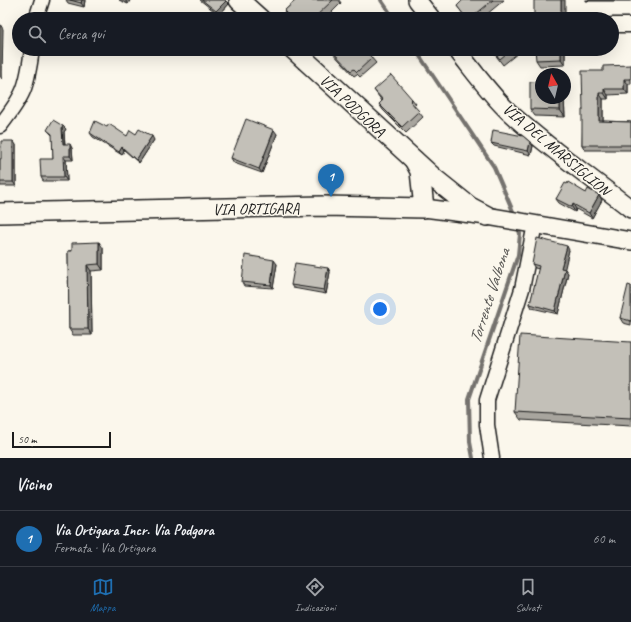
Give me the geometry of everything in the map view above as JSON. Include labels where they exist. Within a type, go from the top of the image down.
[{"type":"main road","points":[[239,0],[252,12]]},
{"type":"main road","name":"VIA PODGORA","points":[[301,56],[438,182],[470,207],[494,217]]},
{"type":"main road","name":"VIA PODGORA","points":[[414,160],[420,171],[428,208]]},
{"type":"main road","points":[[428,208],[440,197],[440,187],[438,182]]},
{"type":"main road","name":"VIA ORTIGARA","points":[[0,213],[324,206],[428,208]]},
{"type":"street","points":[[38,12],[42,0]]},
{"type":"street","points":[[417,0],[426,12]]},
{"type":"street","points":[[619,25],[631,26]]},
{"type":"street","points":[[0,126],[17,104],[24,90],[31,56]]},
{"type":"street","name":"VIA DEL MARSIGLION","points":[[462,56],[486,87],[532,132],[631,209]]},
{"type":"street","name":"VIA ORTIGARA","points":[[428,208],[531,223],[631,241]]},
{"type":"street","points":[[492,458],[487,425],[487,400],[522,289],[531,223]]},
{"type":"building","points":[[70,0],[82,0],[81,3]]},
{"type":"building","points":[[202,0],[225,0],[226,1],[216,11]]},
{"type":"building","points":[[296,0],[333,0],[320,12],[284,11]]},
{"type":"building","points":[[463,0],[493,0],[478,12],[462,12],[457,6]]},
{"type":"building","points":[[534,0],[561,0],[561,12],[534,12]]},
{"type":"building","points":[[337,56],[370,56],[372,58],[357,72],[354,69],[351,71]]},
{"type":"building","points":[[536,56],[561,56],[561,59],[536,60]]},
{"type":"building","points":[[631,65],[631,79],[624,79],[624,89],[604,89],[604,93],[599,93],[599,121],[631,122],[631,145],[582,145],[582,71],[603,71],[603,66]]},
{"type":"building","points":[[391,75],[412,99],[410,101],[419,111],[402,127],[379,104],[383,100],[374,90]]},
{"type":"building","points":[[530,82],[535,82],[535,104],[560,104],[560,110],[530,109]]},
{"type":"building","points":[[246,119],[274,130],[259,169],[231,158]]},
{"type":"building","points":[[53,120],[63,126],[63,144],[70,144],[70,156],[63,156],[64,177],[41,177],[40,159],[53,159],[52,134],[47,130]]},
{"type":"building","points":[[95,121],[107,127],[109,124],[127,136],[130,130],[136,134],[139,129],[152,136],[136,160],[122,147],[119,152],[90,133]]},
{"type":"building","points":[[493,130],[523,136],[530,142],[528,151],[491,143]]},
{"type":"building","points":[[1,141],[13,141],[13,182],[0,182]]},
{"type":"building","points":[[568,182],[586,193],[588,189],[599,195],[589,213],[573,204],[572,207],[556,199],[565,183],[567,184]]},
{"type":"building","points":[[537,238],[567,246],[561,268],[565,269],[555,311],[530,304],[539,266],[532,264]]},
{"type":"building","points":[[99,242],[99,264],[87,265],[88,329],[69,329],[68,251],[72,251],[72,243]]},
{"type":"building","points":[[245,255],[274,260],[271,285],[242,282]]},
{"type":"building","points":[[295,263],[328,268],[324,290],[291,285]]},
{"type":"building","points":[[628,285],[631,286],[631,321],[620,318]]},
{"type":"building","points":[[520,335],[631,342],[631,418],[515,412]]},
{"type":"waterway","name":"Torrente Valbona","points":[[381,0],[389,12]]},
{"type":"waterway","name":"Torrente Valbona","points":[[420,56],[494,167],[515,216]]},
{"type":"waterway","name":"Torrente Valbona","points":[[473,458],[470,442],[469,399],[518,255],[520,234],[518,226]]},
{"type":"place","name":"Via Ortigara Incr. Via Podgora","points":[[331,197]]}]
